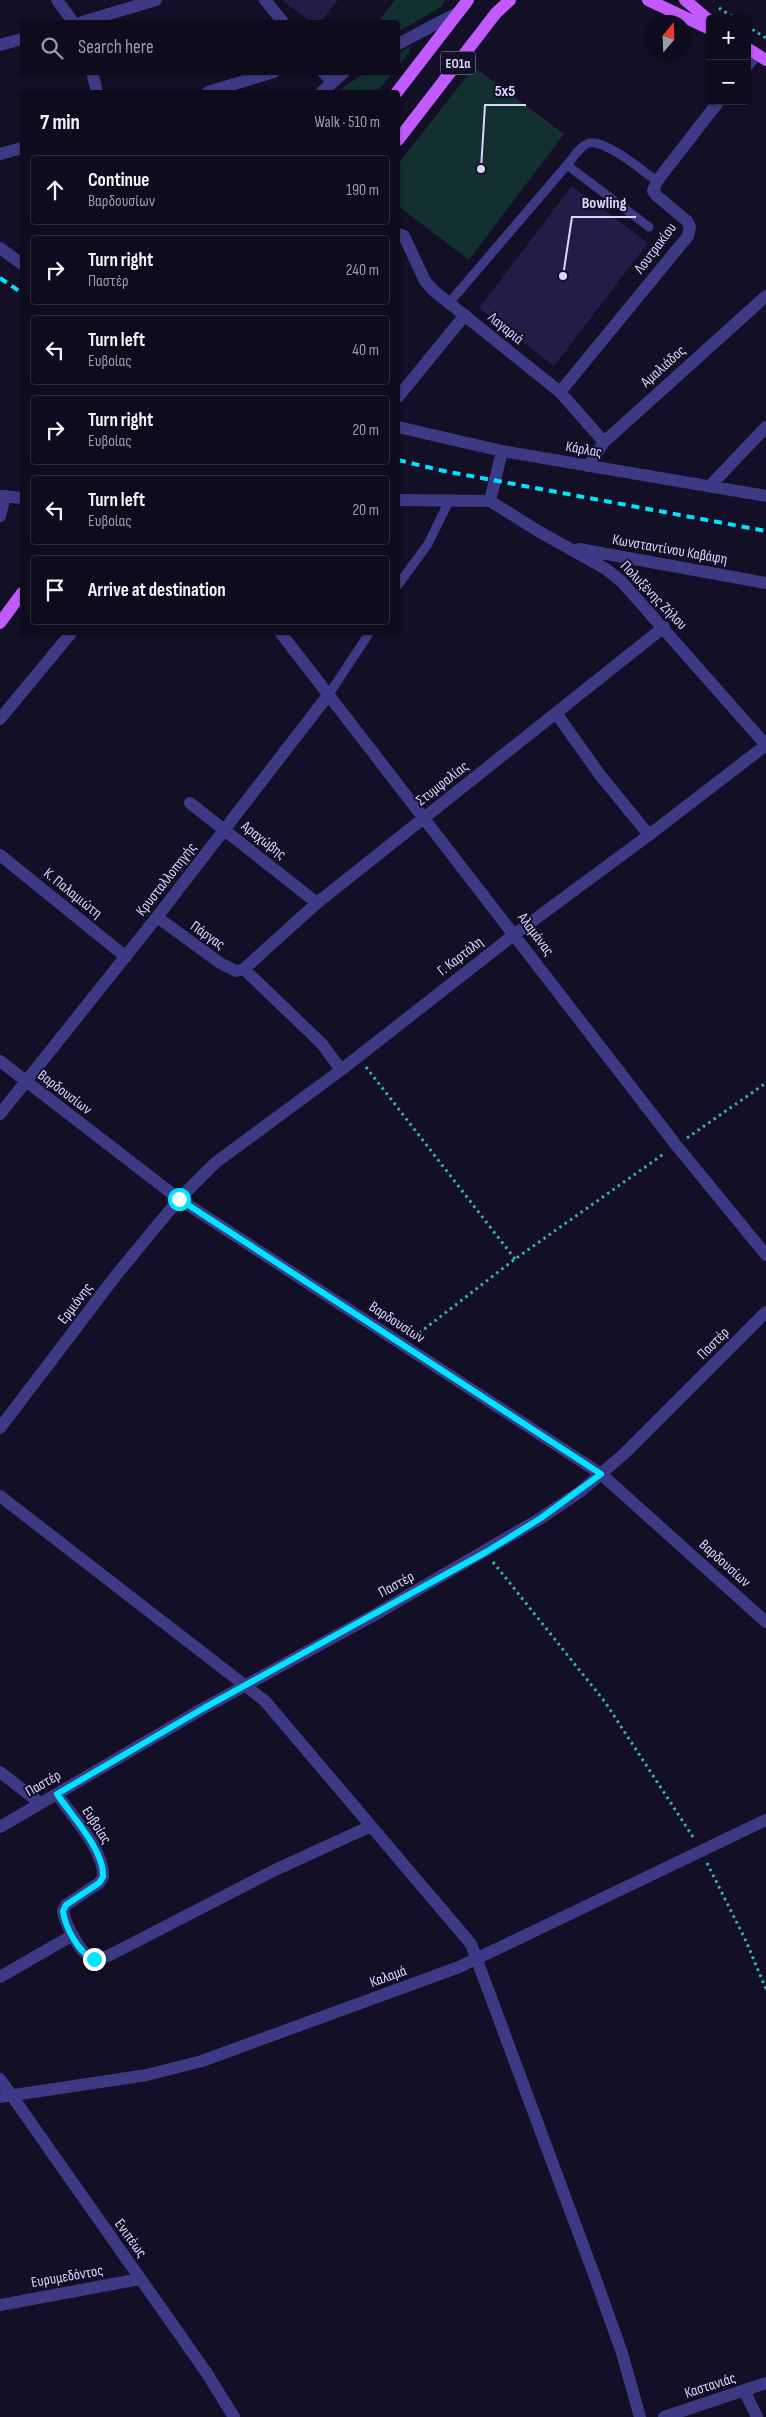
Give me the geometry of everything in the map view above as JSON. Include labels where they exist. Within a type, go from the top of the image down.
[{"type":"main road","name":"ΕΟ1α","points":[[399,90],[468,0]]},
{"type":"main road","name":"ΕΟ1α","points":[[400,137],[492,19],[510,0]]},
{"type":"main road","points":[[648,0],[706,27]]},
{"type":"main road","points":[[685,0],[706,18]]},
{"type":"main road","points":[[0,623],[20,596]]},
{"type":"street","points":[[57,0],[72,20]]},
{"type":"street","points":[[89,20],[156,0]]},
{"type":"street","points":[[265,0],[281,20]]},
{"type":"street","points":[[400,43],[459,12]]},
{"type":"street","points":[[0,45],[20,40]]},
{"type":"street","points":[[93,75],[96,90]]},
{"type":"street","points":[[215,90],[264,75]]},
{"type":"street","points":[[323,90],[327,77]]},
{"type":"street","points":[[657,181],[717,105]]},
{"type":"street","points":[[0,154],[20,149]]},
{"type":"street","name":"Λουτρακίου","points":[[560,392],[688,236],[690,227],[687,221],[653,191],[657,181]]},
{"type":"street","name":"Λαγαριά","points":[[400,235],[404,236],[425,280],[449,304],[560,392],[604,442]]},
{"type":"street","points":[[0,248],[19,258]]},
{"type":"street","name":"Αμαλιάδος","points":[[588,466],[604,442],[766,296]]},
{"type":"street","points":[[400,394],[465,315]]},
{"type":"street","name":"Κάρλας","points":[[400,427],[502,451],[766,496]]},
{"type":"street","points":[[710,486],[766,427]]},
{"type":"street","points":[[400,500],[490,501],[502,451]]},
{"type":"street","points":[[0,516],[2,496],[20,498]]},
{"type":"street","name":"Πολυξένης Ζήλου","points":[[490,501],[606,569],[622,582],[664,627],[766,745]]},
{"type":"street","name":"Κωνσταντίνου Καβάφη","points":[[569,548],[766,583]]},
{"type":"street","name":"Στυμφαλίας","points":[[244,969],[318,903],[664,627]]},
{"type":"street","points":[[0,718],[69,635]]},
{"type":"street","name":"Αλαμάνας","points":[[282,635],[425,817],[676,1145],[766,1255]]},
{"type":"street","name":"Κρυσταλλοπηγής","points":[[0,1114],[158,917],[329,694]]},
{"type":"street","points":[[556,713],[600,775],[649,835]]},
{"type":"street","name":"Γ. Καρτάλη","points":[[179,1199],[215,1163],[341,1070],[515,934],[649,835],[766,745]]},
{"type":"street","name":"Αραχώβης","points":[[190,803],[318,903]]},
{"type":"street","name":"Κ. Παλαμιώτη","points":[[0,855],[126,957]]},
{"type":"street","name":"Πάργας","points":[[158,917],[220,962],[236,971],[244,969]]},
{"type":"street","points":[[244,969],[322,1044],[341,1070]]},
{"type":"street","name":"Βαρδουσίων","points":[[0,1061],[179,1199],[601,1474],[766,1622]]},
{"type":"street","name":"Ερμιόνης","points":[[0,1428],[117,1274],[179,1199]]},
{"type":"street","name":"Παστέρ","points":[[0,1827],[244,1686],[486,1552],[541,1518],[601,1474],[663,1416],[766,1312]]},
{"type":"street","points":[[0,1496],[95,1567],[264,1701],[463,1933],[478,1958],[483,1978],[600,2289],[622,2353],[640,2417]]},
{"type":"street","points":[[0,1772],[40,1803]]},
{"type":"street","name":"Ευβοίας","points":[[57,1794],[87,1836],[102,1862],[104,1871],[99,1883],[66,1905],[64,1917],[73,1935],[88,1957],[101,1959],[275,1870],[371,1826]]},
{"type":"street","name":"Καλαμά","points":[[6,2096],[182,2068],[449,1971],[766,1820]]},
{"type":"street","points":[[0,1977],[73,1935]]},
{"type":"street","name":"Ενιπέως","points":[[0,2078],[6,2096],[140,2279],[206,2372],[234,2417]]},
{"type":"street","name":"Ευρυμεδόντος","points":[[0,2304],[140,2279]]},
{"type":"street","name":"Καστανιάς","points":[[664,2417],[766,2383]]},
{"type":"street","points":[[744,2390],[758,2417]]},
{"type":"lane","points":[[449,304],[567,165],[589,143],[608,147],[657,181]]},
{"type":"lane","points":[[567,165],[649,227]]},
{"type":"lane","points":[[400,582],[428,544],[450,501]]},
{"type":"lane","points":[[329,694],[368,635]]},
{"type":"path","points":[[751,29],[766,38]]},
{"type":"path","points":[[358,1056],[515,1259]]},
{"type":"path","points":[[404,1345],[515,1259],[766,1083]]},
{"type":"path","points":[[486,1552],[534,1617],[605,1702],[690,1830],[746,1941],[766,1989]]},
{"type":"green space","points":[[395,0],[445,0],[441,7],[400,31],[400,20],[380,20]]},
{"type":"green space","points":[[409,47],[410,51],[400,64],[400,53]]},
{"type":"green space","points":[[474,67],[564,134],[469,260],[400,208],[400,161]]},
{"type":"green space","points":[[361,75],[391,75],[379,90],[340,90]]},
{"type":"building","points":[[282,0],[338,0],[323,20],[308,20]]},
{"type":"building","points":[[572,186],[648,243],[554,366],[479,308]]},
{"type":"railway","points":[[0,278],[20,292]]},
{"type":"railway","points":[[400,460],[444,471],[766,531]]},
{"type":"place","name":"5x5","points":[[481,169]]},
{"type":"place","name":"Bowling","points":[[563,276]]},
{"type":"route","points":[[94,1959],[88,1957],[73,1935],[63,1911],[66,1905],[99,1883],[104,1871],[102,1862],[87,1836],[57,1794],[204,1708],[486,1552],[581,1491],[601,1474],[570,1456],[404,1345],[179,1199]]}]
